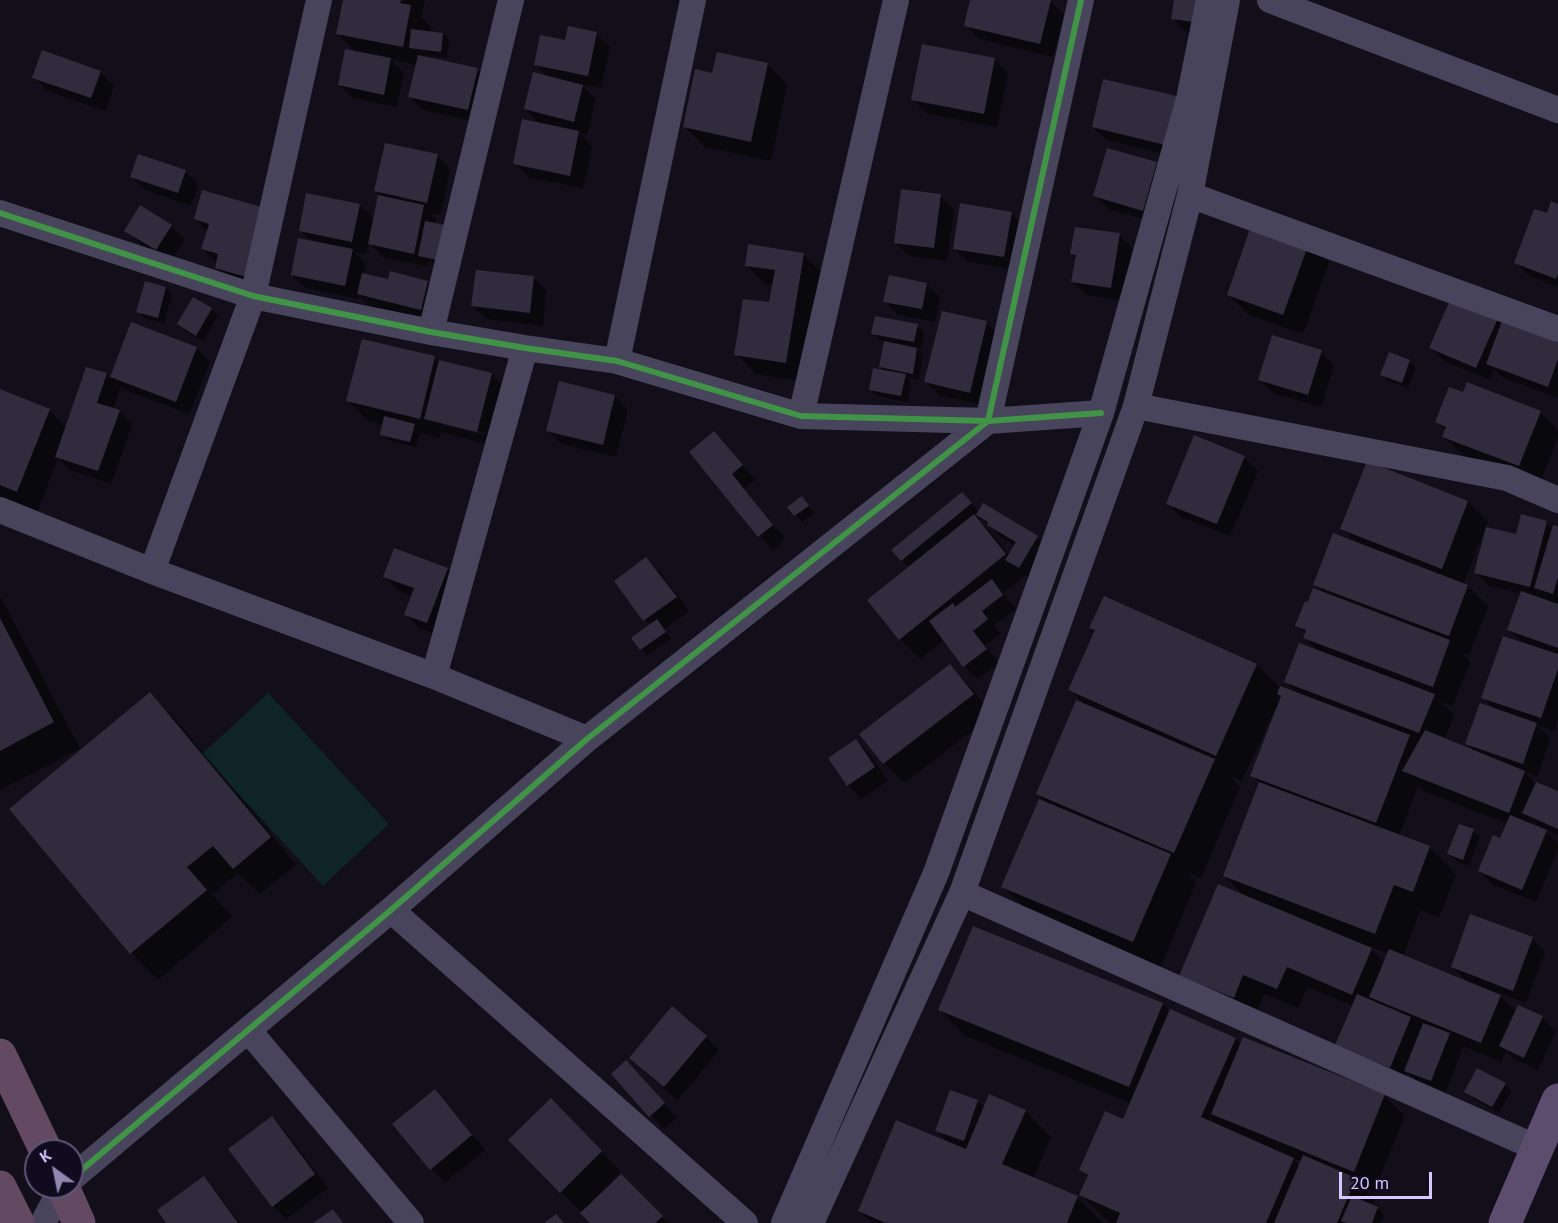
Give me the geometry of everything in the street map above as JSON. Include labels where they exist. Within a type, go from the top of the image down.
[{"type":"highway","points":[[0,1055],[40,1139]]},
{"type":"highway","points":[[0,1187],[18,1223]]},
{"type":"highway","points":[[68,1199],[79,1223]]},
{"type":"main road","points":[[1505,1223],[1558,1100]]},
{"type":"street","points":[[152,571],[253,296],[319,0]]},
{"type":"street","points":[[431,332],[511,0]]},
{"type":"street","points":[[616,360],[693,0]]},
{"type":"street","points":[[801,416],[896,0]]},
{"type":"street","points":[[84,1168],[391,910],[587,739],[988,421],[1081,0]]},
{"type":"street","points":[[784,1223],[936,873],[1101,413],[1189,99],[1209,0]]},
{"type":"street","points":[[811,1223],[962,893],[1136,406],[1190,195],[1227,0]]},
{"type":"street","points":[[1270,0],[1558,110]]},
{"type":"street","points":[[1190,195],[1558,329]]},
{"type":"street","points":[[0,213],[253,296],[431,332],[616,360],[801,416],[988,421],[1101,413]]},
{"type":"street","points":[[434,676],[525,348]]},
{"type":"street","points":[[1136,406],[1506,478],[1558,500]]},
{"type":"street","points":[[0,510],[152,571],[434,676],[587,739]]},
{"type":"street","points":[[962,893],[1537,1148]]},
{"type":"street","points":[[391,910],[746,1223]]},
{"type":"street","points":[[248,1030],[411,1223]]},
{"type":"street","points":[[43,1223],[56,1199]]},
{"type":"green space","points":[[268,693],[389,824],[323,886],[202,754]]},
{"type":"building","points":[[343,0],[401,0],[400,3],[411,5],[403,47],[336,34]]},
{"type":"building","points":[[970,0],[1051,0],[1040,44],[964,26]]},
{"type":"building","points":[[1174,0],[1205,0],[1201,23],[1171,19]]},
{"type":"building","points":[[568,26],[597,32],[588,76],[534,65],[540,35],[565,40]]},
{"type":"building","points":[[411,29],[443,33],[441,52],[409,48]]},
{"type":"building","points":[[922,44],[995,58],[984,114],[911,100]]},
{"type":"building","points":[[345,49],[391,58],[384,95],[338,85]]},
{"type":"building","points":[[42,50],[101,71],[91,98],[32,78]]},
{"type":"building","points":[[717,52],[768,63],[751,142],[683,127],[695,69],[712,73]]},
{"type":"building","points":[[418,55],[478,68],[468,110],[408,97]]},
{"type":"building","points":[[533,72],[583,85],[574,122],[524,109]]},
{"type":"building","points":[[1103,79],[1177,96],[1165,145],[1092,127]]},
{"type":"building","points":[[522,119],[579,131],[570,176],[513,164]]},
{"type":"building","points":[[385,143],[438,154],[427,203],[374,191]]},
{"type":"building","points":[[1107,148],[1157,162],[1143,211],[1093,196]]},
{"type":"building","points":[[138,154],[186,170],[178,193],[130,177]]},
{"type":"building","points":[[901,189],[941,194],[934,248],[894,243]]},
{"type":"building","points":[[202,190],[265,208],[246,277],[215,268],[218,254],[201,249],[209,224],[194,219]]},
{"type":"building","points":[[306,193],[360,204],[352,242],[299,231]]},
{"type":"building","points":[[378,195],[424,205],[414,254],[368,244]]},
{"type":"building","points":[[1551,201],[1558,204],[1558,274],[1556,279],[1514,263],[1534,209],[1547,213]]},
{"type":"building","points":[[960,203],[1012,212],[1004,257],[953,249]]},
{"type":"building","points":[[140,205],[172,225],[156,250],[124,231]]},
{"type":"building","points":[[1253,220],[1310,240],[1283,315],[1227,295]]},
{"type":"building","points":[[425,221],[445,225],[438,260],[418,256]]},
{"type":"building","points":[[1075,227],[1120,233],[1111,288],[1071,282],[1076,255],[1070,254]]},
{"type":"building","points":[[298,238],[353,249],[345,286],[291,275]]},
{"type":"building","points":[[748,244],[804,253],[786,363],[734,355],[743,299],[769,302],[775,270],[745,266]]},
{"type":"building","points":[[476,270],[534,276],[530,313],[471,306]]},
{"type":"building","points":[[390,271],[428,281],[421,310],[357,294],[362,273],[388,279]]},
{"type":"building","points":[[889,275],[927,283],[922,309],[883,302]]},
{"type":"building","points":[[145,281],[166,287],[158,318],[136,312]]},
{"type":"building","points":[[193,297],[212,308],[196,336],[177,324]]},
{"type":"building","points":[[1451,298],[1498,318],[1476,368],[1429,348]]},
{"type":"building","points":[[942,311],[987,321],[970,393],[924,382]]},
{"type":"building","points":[[875,316],[918,324],[914,342],[871,334]]},
{"type":"building","points":[[1502,321],[1558,342],[1558,359],[1548,387],[1486,364]]},
{"type":"building","points":[[131,322],[197,347],[176,402],[110,377]]},
{"type":"building","points":[[1272,335],[1322,350],[1308,395],[1258,380]]},
{"type":"building","points":[[362,339],[435,356],[420,419],[346,401]]},
{"type":"building","points":[[884,341],[917,348],[913,374],[879,367]]},
{"type":"building","points":[[1389,352],[1410,360],[1402,383],[1380,375]]},
{"type":"building","points":[[439,360],[492,373],[477,432],[424,419]]},
{"type":"building","points":[[86,367],[107,373],[97,403],[120,410],[98,471],[55,457]]},
{"type":"building","points":[[873,368],[906,374],[901,396],[869,390]]},
{"type":"building","points":[[559,381],[615,395],[603,445],[546,431]]},
{"type":"building","points":[[1467,382],[1541,411],[1519,466],[1442,437],[1446,427],[1435,422],[1449,387],[1463,392]]},
{"type":"building","points":[[0,389],[50,409],[17,492],[0,485]]},
{"type":"building","points":[[384,416],[415,424],[410,442],[380,435]]},
{"type":"building","points":[[714,431],[743,465],[732,474],[773,525],[758,537],[689,452]]},
{"type":"building","points":[[1194,435],[1245,456],[1217,524],[1166,504]]},
{"type":"building","points":[[1367,461],[1468,501],[1442,569],[1340,529]]},
{"type":"building","points":[[962,492],[972,503],[901,561],[891,550]]},
{"type":"building","points":[[802,496],[809,506],[794,516],[787,507]]},
{"type":"building","points":[[983,503],[1038,536],[1019,568],[1005,560],[1016,542],[987,525],[988,522],[976,515]]},
{"type":"building","points":[[974,514],[1006,554],[899,640],[867,600]]},
{"type":"building","points":[[1521,514],[1547,521],[1530,587],[1474,573],[1486,527],[1516,534]]},
{"type":"building","points":[[1553,525],[1558,526],[1558,577],[1553,594],[1534,588]]},
{"type":"building","points":[[1333,533],[1468,585],[1449,636],[1313,585]]},
{"type":"building","points":[[394,548],[448,568],[427,623],[404,615],[414,588],[383,577]]},
{"type":"building","points":[[646,557],[677,597],[643,621],[614,581]]},
{"type":"building","points":[[992,579],[1003,595],[982,611],[988,619],[973,631],[987,649],[963,667],[929,621],[953,603],[955,607]]},
{"type":"building","points":[[1313,588],[1450,640],[1433,687],[1303,638],[1306,630],[1295,626]]},
{"type":"building","points":[[1521,591],[1558,604],[1558,648],[1507,630]]},
{"type":"building","points":[[1104,596],[1257,664],[1216,756],[1068,690],[1095,630],[1089,628]]},
{"type":"building","points":[[0,618],[54,722],[0,751]]},
{"type":"building","points":[[657,619],[666,632],[640,650],[631,638]]},
{"type":"building","points":[[1503,636],[1558,654],[1558,669],[1541,718],[1481,698]]},
{"type":"building","points":[[1299,643],[1435,694],[1419,733],[1284,682]]},
{"type":"building","points":[[950,664],[974,694],[883,764],[859,734]]},
{"type":"building","points":[[1280,686],[1410,735],[1376,823],[1250,776],[1281,696],[1277,694]]},
{"type":"building","points":[[150,692],[271,837],[233,869],[213,846],[187,867],[207,890],[130,954],[9,809]]},
{"type":"building","points":[[1076,700],[1215,759],[1174,853],[1036,794]]},
{"type":"building","points":[[1480,703],[1537,723],[1523,764],[1465,744]]},
{"type":"building","points":[[1425,730],[1525,771],[1509,813],[1402,771]]},
{"type":"building","points":[[856,739],[875,767],[847,786],[828,758]]},
{"type":"building","points":[[1259,782],[1430,846],[1413,892],[1394,885],[1375,934],[1223,876]]},
{"type":"building","points":[[1536,782],[1558,791],[1558,829],[1522,813]]},
{"type":"building","points":[[1039,799],[1171,854],[1133,942],[1001,887]]},
{"type":"building","points":[[1510,815],[1547,830],[1522,890],[1478,871],[1493,835],[1500,838]]},
{"type":"building","points":[[1459,824],[1474,829],[1463,860],[1447,854]]},
{"type":"building","points":[[1218,884],[1372,948],[1352,995],[1287,967],[1277,989],[1243,975],[1234,998],[1179,976]]},
{"type":"building","points":[[1470,914],[1533,937],[1513,991],[1451,967]]},
{"type":"building","points":[[973,926],[1163,1003],[1129,1087],[938,1010]]},
{"type":"building","points":[[1389,949],[1501,995],[1481,1043],[1369,997]]},
{"type":"building","points":[[1357,994],[1411,1017],[1390,1068],[1335,1045]]},
{"type":"building","points":[[1518,1005],[1543,1016],[1524,1058],[1499,1046]]},
{"type":"building","points":[[672,1006],[707,1036],[664,1087],[629,1058]]},
{"type":"building","points":[[1170,1009],[1236,1038],[1201,1117],[1294,1158],[1266,1223],[1116,1223],[1120,1213],[1079,1195],[1088,1175],[1079,1170],[1105,1111],[1123,1119]]},
{"type":"building","points":[[1423,1023],[1450,1033],[1431,1081],[1404,1071]]},
{"type":"building","points":[[1243,1037],[1385,1094],[1354,1172],[1211,1114]]},
{"type":"building","points":[[626,1060],[665,1103],[649,1117],[611,1074]]},
{"type":"building","points":[[1477,1068],[1506,1083],[1492,1107],[1464,1092]]},
{"type":"building","points":[[435,1089],[472,1135],[430,1170],[392,1124]]},
{"type":"building","points":[[950,1090],[978,1100],[964,1141],[935,1131]]},
{"type":"building","points":[[989,1094],[1026,1110],[1002,1164],[1078,1196],[1067,1223],[886,1223],[858,1211],[896,1120],[966,1149]]},
{"type":"building","points":[[551,1098],[602,1151],[560,1193],[508,1140]]},
{"type":"building","points":[[272,1116],[315,1174],[272,1207],[228,1149]]},
{"type":"building","points":[[1303,1155],[1356,1178],[1337,1223],[1274,1223]]},
{"type":"building","points":[[621,1174],[663,1216],[655,1223],[590,1223],[580,1213]]},
{"type":"building","points":[[204,1176],[238,1223],[166,1223],[157,1210]]},
{"type":"building","points":[[1352,1196],[1378,1207],[1372,1223],[1341,1221]]},
{"type":"building","points":[[333,1209],[343,1223],[313,1223]]},
{"type":"building","points":[[556,1214],[564,1223],[544,1223]]},
{"type":"cycle path","points":[[0,213],[253,296],[431,332],[617,361],[801,416],[988,421],[1081,0]]},
{"type":"cycle path","points":[[84,1168],[391,910],[587,739],[988,421],[1101,413]]}]
